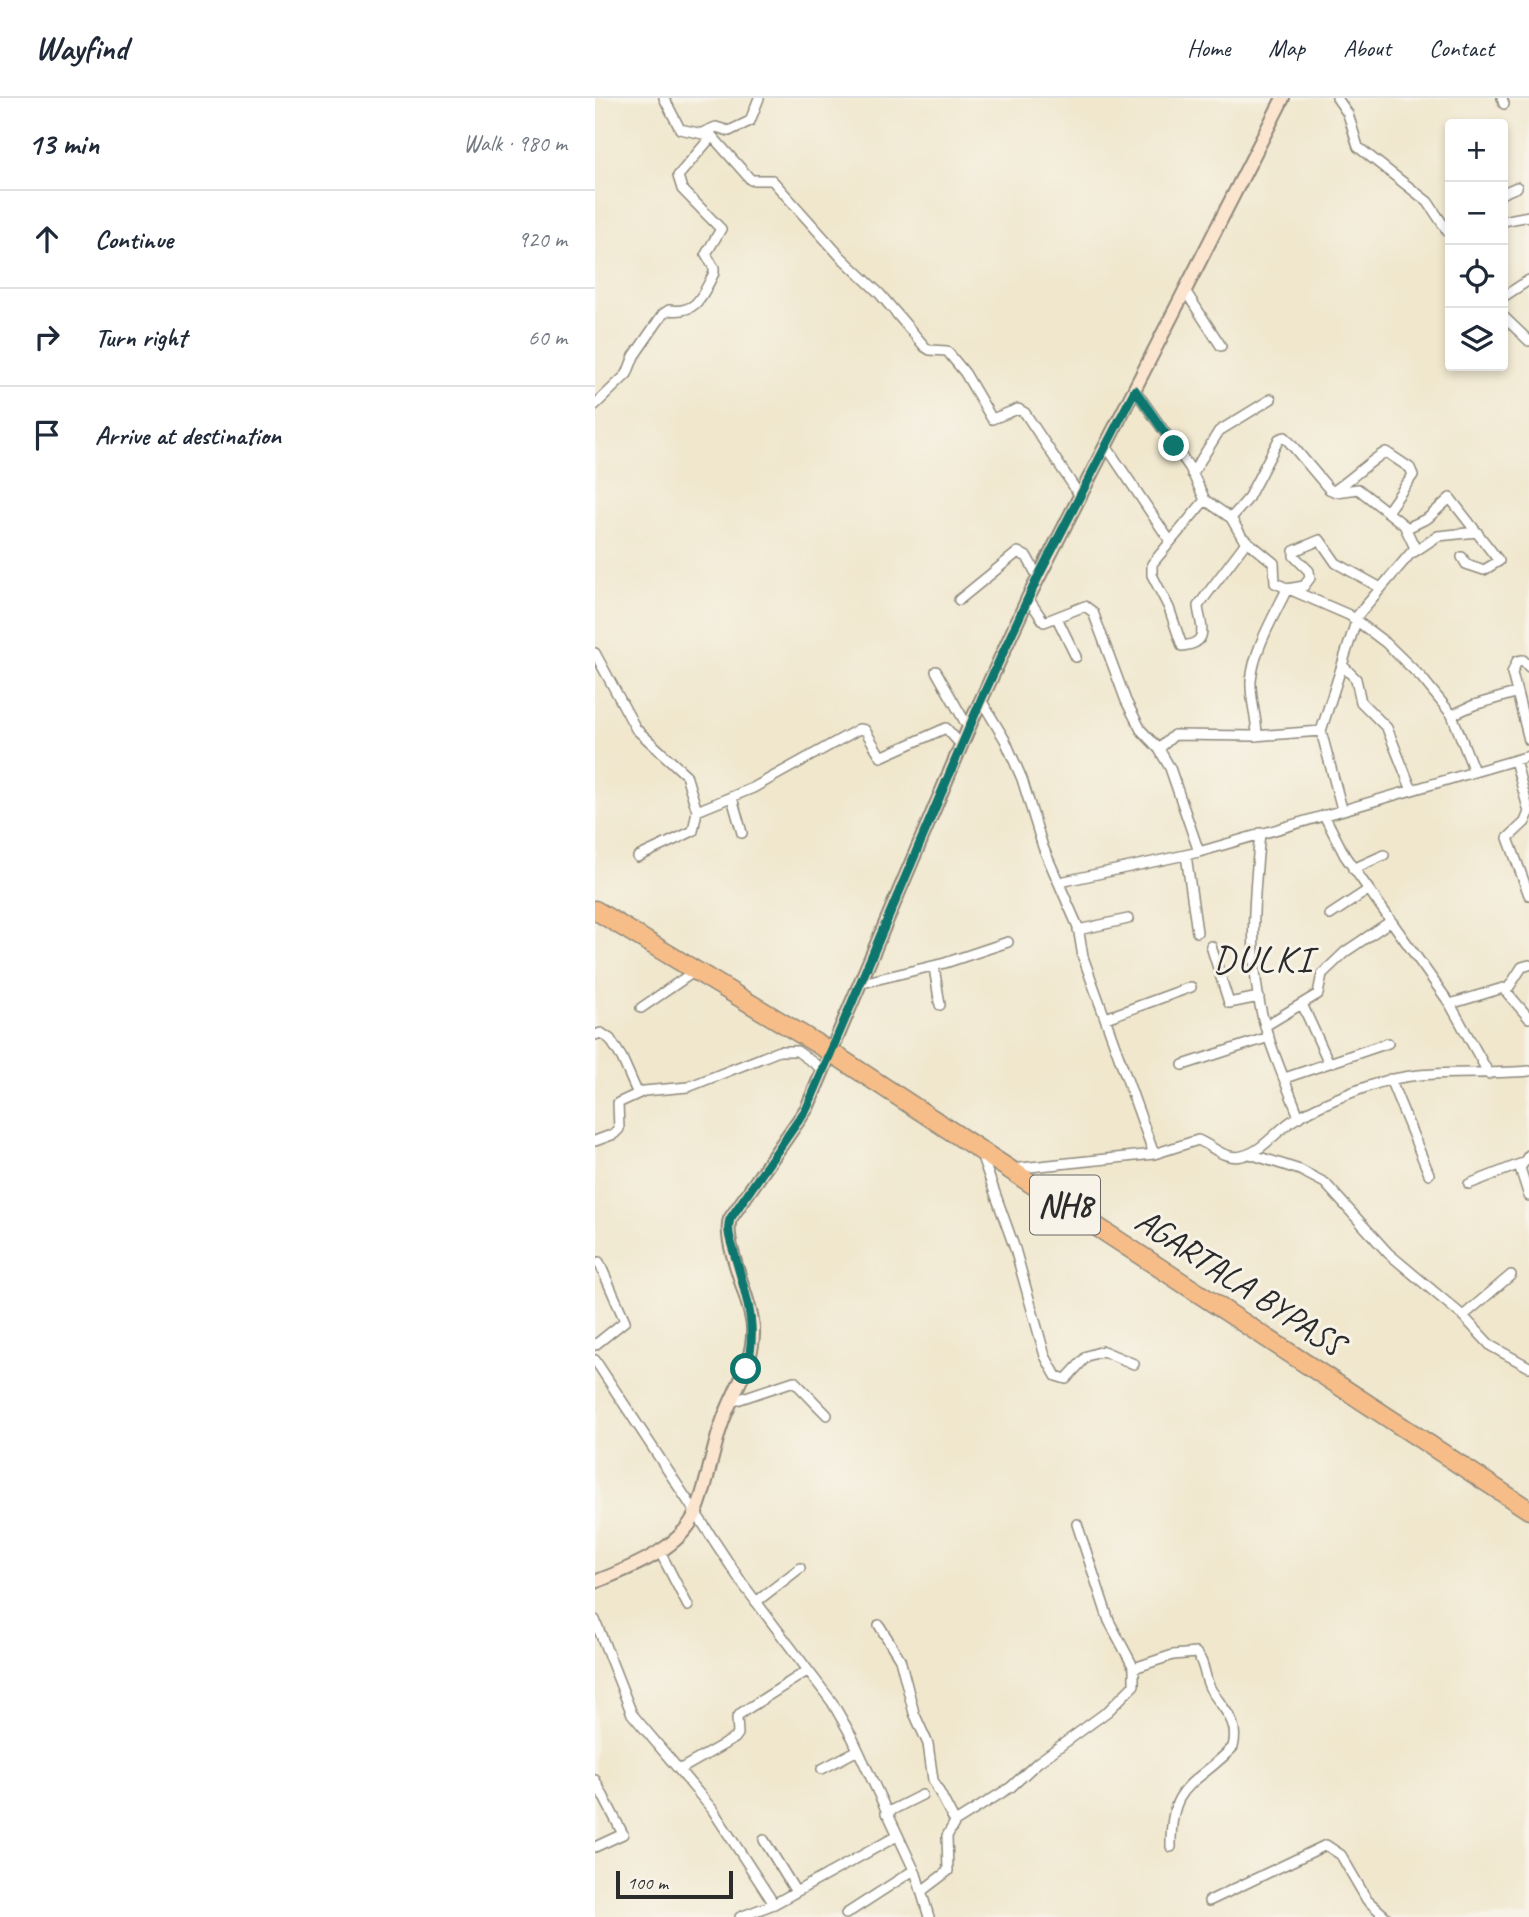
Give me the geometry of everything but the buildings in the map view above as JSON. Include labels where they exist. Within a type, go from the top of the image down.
[{"type":"highway","name":"AGARTALA BYPASS","points":[[595,910],[829,1051],[1529,1510]]},
{"type":"street","points":[[664,98],[677,126],[684,131],[708,134],[751,180],[769,179],[783,191],[840,256],[879,293],[925,347],[930,351],[947,351],[965,373],[992,419],[1011,410],[1025,413],[1080,496]]},
{"type":"street","points":[[595,405],[628,374],[639,348],[666,311],[681,312],[692,308],[714,274],[714,268],[706,254],[721,229],[682,189],[678,176],[716,127],[729,131],[751,121],[759,98]]},
{"type":"street","points":[[595,1582],[634,1566],[659,1550],[687,1527],[697,1512],[731,1402],[746,1369],[753,1336],[751,1314],[728,1225],[807,1108],[829,1051],[862,983],[981,700],[1028,598],[1283,98]]},
{"type":"street","points":[[1337,98],[1348,114],[1359,147],[1445,217]]},
{"type":"street","points":[[1508,191],[1517,187]]},
{"type":"street","points":[[1508,220],[1529,216]]},
{"type":"street","points":[[1508,294],[1529,280]]},
{"type":"street","points":[[1184,289],[1221,346]]},
{"type":"street","points":[[1508,321],[1529,341]]},
{"type":"street","points":[[1135,390],[1192,474],[1205,500],[1231,519],[1247,541],[1274,564],[1275,583],[1356,620],[1417,673],[1452,715],[1475,771]]},
{"type":"street","points":[[1192,474],[1219,431],[1271,398]]},
{"type":"street","points":[[1231,519],[1247,500],[1282,438],[1288,440],[1333,491]]},
{"type":"street","points":[[1106,446],[1170,541]]},
{"type":"street","points":[[1333,491],[1364,470],[1381,453],[1386,452],[1410,467],[1413,475],[1387,512]]},
{"type":"street","points":[[1333,491],[1358,489],[1406,528],[1415,545],[1414,552]]},
{"type":"street","points":[[1406,528],[1428,518],[1450,498],[1499,561],[1484,570],[1466,564],[1462,557]]},
{"type":"street","points":[[1205,500],[1170,541],[1151,569],[1169,608],[1180,644],[1185,647],[1203,631],[1198,606],[1247,541]]},
{"type":"street","points":[[1342,809],[1321,731],[1356,620],[1414,552],[1438,536],[1477,532]]},
{"type":"street","points":[[1257,736],[1257,716],[1251,683],[1264,636],[1287,589],[1307,584],[1309,571],[1293,554],[1316,540],[1323,542],[1341,567],[1381,588]]},
{"type":"street","points":[[959,600],[1018,552],[1027,557],[1038,577]]},
{"type":"street","points":[[1028,598],[1044,622],[1085,606],[1093,611],[1126,701],[1141,730],[1159,749],[1170,768],[1199,852]]},
{"type":"street","points":[[1057,618],[1076,657]]},
{"type":"street","points":[[595,653],[636,729],[686,775],[697,811],[693,831],[638,857]]},
{"type":"street","points":[[1529,667],[1523,660],[1514,663],[1511,673],[1529,740]]},
{"type":"street","points":[[1343,666],[1356,679],[1361,702],[1387,727],[1411,788]]},
{"type":"street","points":[[936,671],[969,729]]},
{"type":"street","points":[[1452,715],[1474,705],[1515,693]]},
{"type":"street","points":[[981,700],[1018,769],[1043,847],[1060,881],[1078,930],[1083,957],[1154,1154]]},
{"type":"street","points":[[697,811],[732,798],[859,729],[865,730],[881,757],[946,728],[962,746]]},
{"type":"street","points":[[1159,749],[1174,735],[1257,736],[1321,731]]},
{"type":"street","points":[[1060,881],[1199,852],[1411,788],[1529,756]]},
{"type":"street","points":[[1515,760],[1529,812],[1525,822],[1508,838],[1529,895]]},
{"type":"street","points":[[732,798],[742,833]]},
{"type":"street","points":[[1324,815],[1353,869],[1450,1003],[1489,1074]]},
{"type":"street","points":[[1260,833],[1254,923],[1259,996],[1265,1026],[1299,1117]]},
{"type":"street","points":[[1186,855],[1196,932]]},
{"type":"street","points":[[1353,869],[1384,855]]},
{"type":"street","points":[[1330,915],[1368,890]]},
{"type":"street","points":[[1078,930],[1128,919]]},
{"type":"street","points":[[1265,1026],[1318,994],[1322,974],[1346,952],[1391,920]]},
{"type":"street","points":[[862,983],[935,967],[1008,942]]},
{"type":"street","points":[[1211,946],[1229,1003],[1259,996]]},
{"type":"street","points":[[1507,990],[1520,970],[1529,965]]},
{"type":"street","points":[[935,967],[940,1005]]},
{"type":"street","points":[[641,1008],[695,971]]},
{"type":"street","points":[[1106,1018],[1191,986]]},
{"type":"street","points":[[1450,1003],[1499,988],[1507,990],[1529,1018]]},
{"type":"street","points":[[1302,1004],[1329,1063]]},
{"type":"street","points":[[595,1035],[601,1033],[610,1039],[637,1093]]},
{"type":"street","points":[[1183,1065],[1269,1037]]},
{"type":"street","points":[[1285,1078],[1388,1043]]},
{"type":"street","points":[[595,1141],[614,1134],[619,1129],[618,1103],[637,1093],[688,1087],[779,1051],[797,1051],[823,1069]]},
{"type":"street","points":[[1250,1154],[1299,1117],[1390,1079],[1440,1072],[1489,1074],[1529,1071]]},
{"type":"street","points":[[1390,1079],[1429,1174]]},
{"type":"street","points":[[1010,1169],[1154,1154],[1198,1140],[1228,1156],[1250,1154],[1300,1170],[1325,1183],[1388,1253],[1463,1316],[1491,1346],[1529,1367]]},
{"type":"street","points":[[979,1149],[1015,1249],[1045,1356],[1056,1377],[1066,1379],[1087,1356],[1103,1351],[1134,1364]]},
{"type":"street","points":[[1469,1184],[1520,1164],[1529,1155]]},
{"type":"street","points":[[1520,1164],[1529,1196]]},
{"type":"street","points":[[595,1345],[625,1321],[599,1262]]},
{"type":"street","points":[[1463,1316],[1511,1275]]},
{"type":"street","points":[[595,1360],[756,1602],[832,1702],[858,1750],[914,1870],[923,1890],[929,1917]]},
{"type":"street","points":[[731,1402],[794,1381],[827,1415]]},
{"type":"street","points":[[923,1890],[948,1871],[947,1836],[955,1822],[1011,1787],[1037,1763],[1108,1711],[1134,1685],[1134,1668],[1109,1621],[1077,1524]]},
{"type":"street","points":[[659,1550],[688,1606]]},
{"type":"street","points":[[756,1602],[800,1568]]},
{"type":"street","points":[[595,1620],[632,1714],[712,1809],[774,1904]]},
{"type":"street","points":[[879,1625],[900,1659],[914,1713],[928,1744],[933,1780],[955,1822]]},
{"type":"street","points":[[1134,1668],[1173,1655],[1190,1651],[1196,1653],[1201,1658],[1211,1690],[1233,1720],[1233,1747],[1202,1772],[1179,1797],[1170,1822],[1171,1847]]},
{"type":"street","points":[[679,1770],[735,1738],[738,1734],[737,1718],[741,1713],[807,1671]]},
{"type":"street","points":[[822,1769],[858,1750]]},
{"type":"street","points":[[595,1780],[624,1834],[595,1847]]},
{"type":"street","points":[[886,1813],[922,1795]]},
{"type":"street","points":[[740,1917],[774,1904],[897,1836]]},
{"type":"street","points":[[764,1840],[796,1892]]},
{"type":"street","points":[[1209,1901],[1326,1845],[1341,1856],[1367,1900],[1386,1917]]},
{"type":"street","points":[[846,1914],[914,1870]]},
{"type":"district","name":"DULKI","points":[[1263,958]]},
{"type":"route","points":[[746,1369],[751,1352],[753,1325],[730,1239],[730,1219],[807,1108],[829,1051],[862,983],[981,700],[1038,577],[1135,390],[1174,446]]}]
